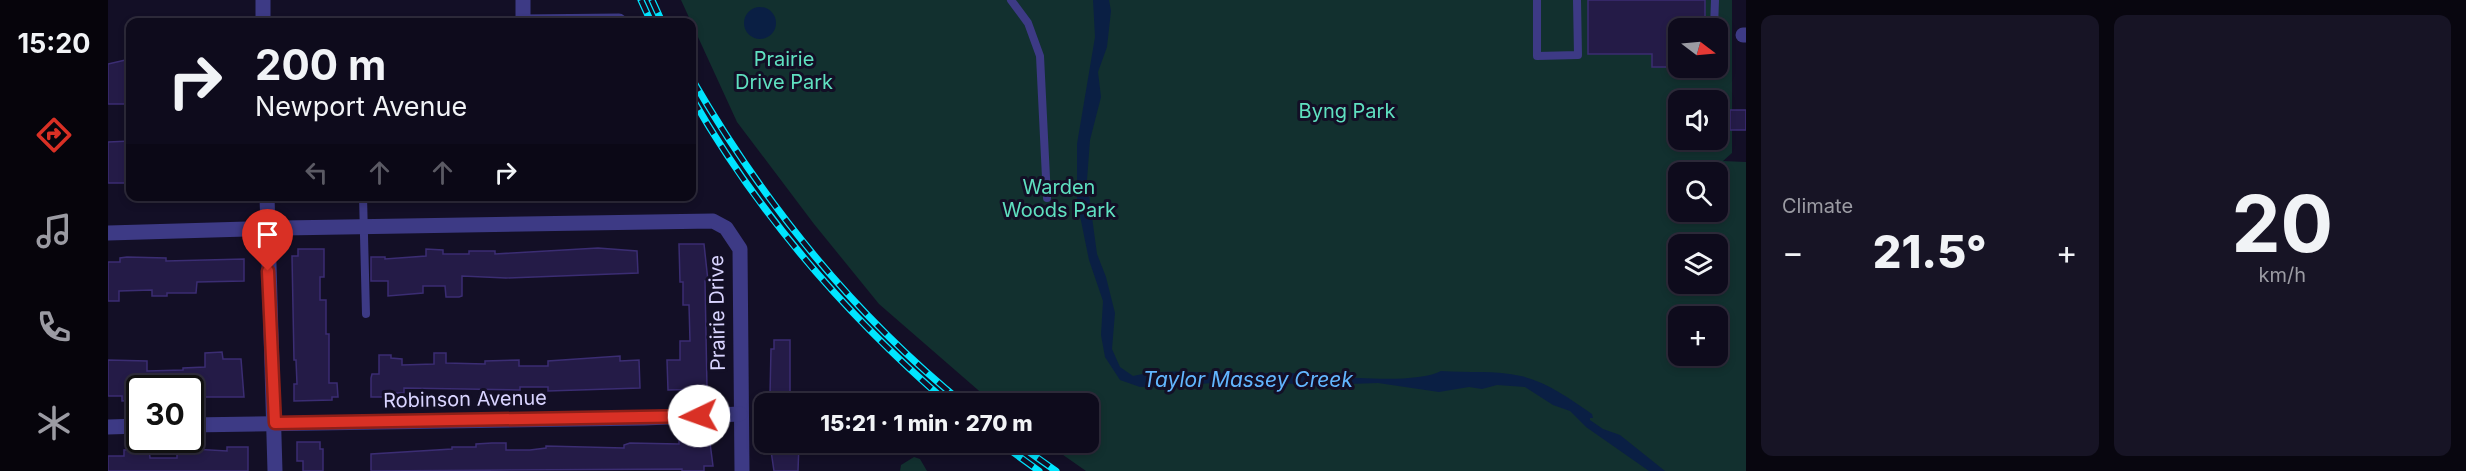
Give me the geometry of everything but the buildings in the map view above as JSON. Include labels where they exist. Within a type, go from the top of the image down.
[{"type":"street","points":[[263,0],[263,18]]},
{"type":"street","points":[[522,18],[523,0]]},
{"type":"street","points":[[267,201],[275,471]]},
{"type":"street","name":"Prairie Drive","points":[[365,228],[646,221],[712,221],[726,228],[740,249],[742,471]]},
{"type":"street","points":[[108,233],[268,228],[365,228]]},
{"type":"street","name":"Robinson Avenue","points":[[204,425],[644,418],[740,414]]},
{"type":"street","points":[[108,427],[126,426]]},
{"type":"lane","points":[[1011,0],[1028,24],[1040,56],[1047,198]]},
{"type":"lane","points":[[1537,0],[1537,56],[1578,55],[1577,0]]},
{"type":"lane","points":[[1714,18],[1715,0]]},
{"type":"lane","points":[[363,201],[366,314]]},
{"type":"green space","name":"Warden Woods Park","points":[[681,0],[1732,0],[1732,153],[1723,161],[1746,162],[1746,471],[1086,471],[1060,453],[1099,453],[1099,393],[981,393],[879,304],[814,224],[737,122],[696,33],[696,18],[689,18]]},
{"type":"green space","points":[[914,457],[920,459],[927,471],[900,471],[901,465]]},
{"type":"water","name":"Taylor Massey Creek","points":[[1093,0],[1109,0],[1111,11],[1107,47],[1098,72],[1101,97],[1090,140],[1087,180],[1097,254],[1106,277],[1115,313],[1112,349],[1120,367],[1133,376],[1156,372],[1282,373],[1390,379],[1410,378],[1441,371],[1511,374],[1540,382],[1567,397],[1592,414],[1593,418],[1590,420],[1603,429],[1620,435],[1665,471],[1649,471],[1586,427],[1570,411],[1553,405],[1525,387],[1497,385],[1482,389],[1469,387],[1439,392],[1378,383],[1322,385],[1272,383],[1253,386],[1211,383],[1173,387],[1140,387],[1120,380],[1105,357],[1101,335],[1103,301],[1089,260],[1077,201],[1077,144],[1095,37]]},
{"type":"water","points":[[760,7],[771,12],[776,23],[771,34],[760,39],[749,34],[744,23],[749,12]]},
{"type":"railway","points":[[641,0],[649,18]]},
{"type":"railway","points":[[652,0],[660,18]]},
{"type":"railway","points":[[696,86],[749,169],[813,254],[885,333],[951,393]]},
{"type":"railway","points":[[696,105],[746,183],[807,262],[875,336],[937,393]]},
{"type":"railway","points":[[1014,453],[1039,471]]},
{"type":"railway","points":[[1031,453],[1056,471]]},
{"type":"route","points":[[268,271],[275,423],[699,416]]},
{"type":"park label","name":"Prairie Drive Park","points":[[784,70]]},
{"type":"park label","name":"Byng Park","points":[[1347,111]]}]
